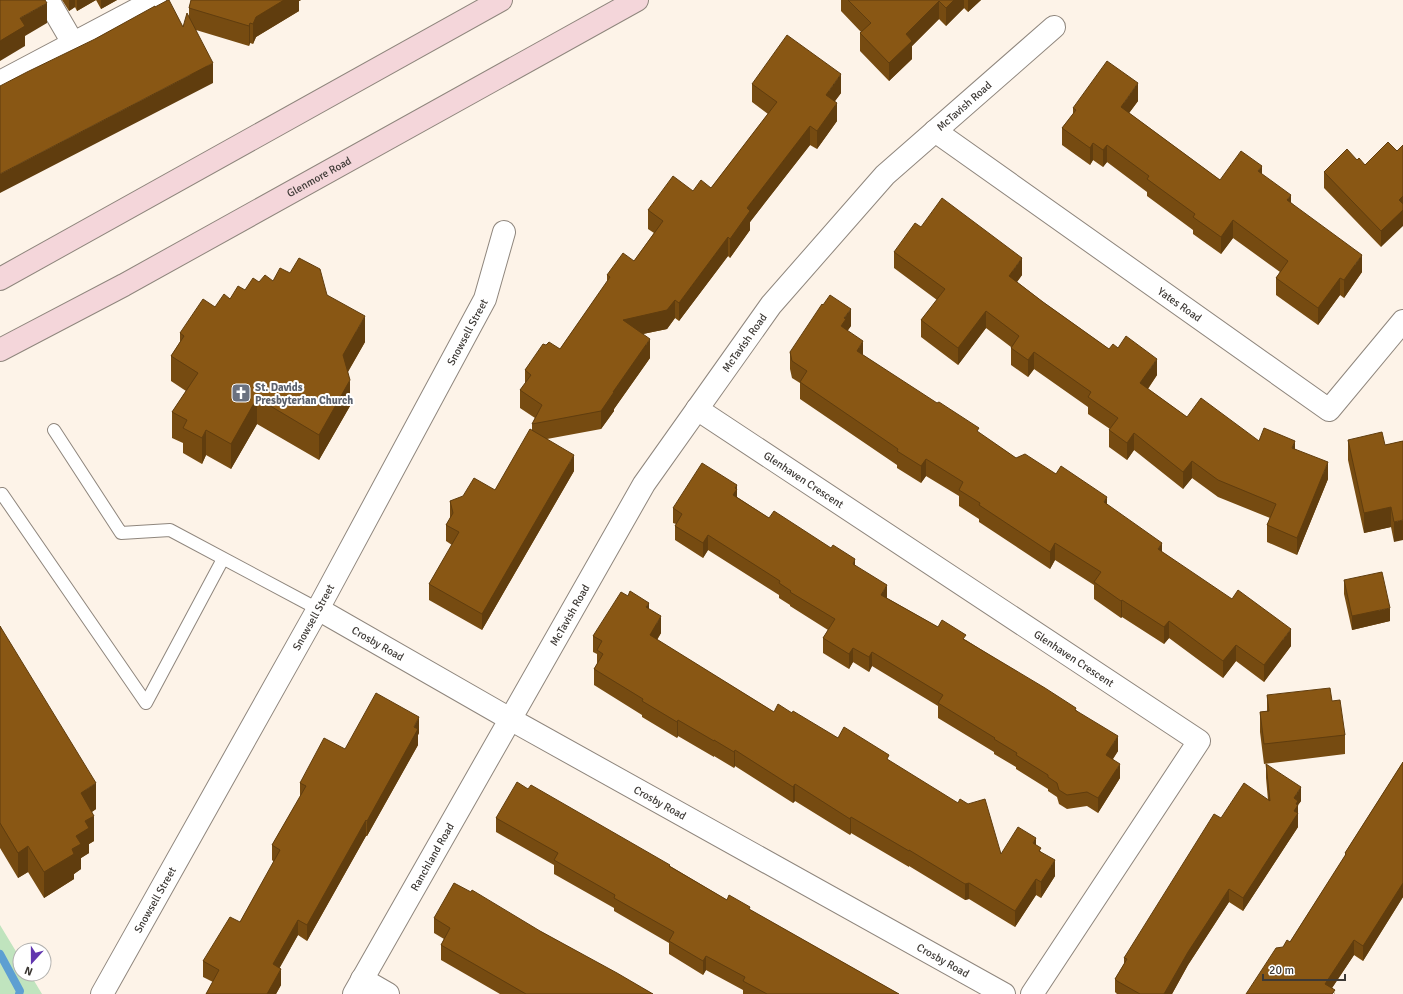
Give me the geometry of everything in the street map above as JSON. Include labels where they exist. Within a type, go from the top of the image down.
[{"type":"main road","points":[[0,279],[501,0]]},
{"type":"main road","name":"Glenmore Road","points":[[0,350],[124,285],[637,0]]},
{"type":"street","points":[[48,0],[73,43]]},
{"type":"street","points":[[0,82],[155,0]]},
{"type":"street","name":"McTavish Road","points":[[510,719],[644,484],[771,305],[885,176],[1054,27]]},
{"type":"street","name":"Yates Road","points":[[935,132],[1329,410],[1403,321]]},
{"type":"street","name":"Snowsell Street","points":[[102,994],[318,609],[485,299],[504,232]]},
{"type":"street","name":"Glenhaven Crescent","points":[[697,409],[1199,741],[1032,994]]},
{"type":"street","name":"Crosby Road","points":[[318,609],[510,719],[1004,994]]},
{"type":"street","name":"Ranchland Road","points":[[358,987],[510,719]]},
{"type":"street","points":[[358,987],[388,994]]},
{"type":"lane","points":[[54,430],[121,533],[170,530],[318,609]]},
{"type":"lane","points":[[2,494],[146,703],[223,558]]},
{"type":"green space","points":[[0,925],[12,945],[12,982],[35,982],[42,994],[0,994]]},
{"type":"building","points":[[0,0],[45,0],[47,3],[20,18],[25,26],[0,41]]},
{"type":"building","points":[[168,0],[183,27],[187,13],[213,63],[0,174],[0,86],[95,39]]},
{"type":"building","points":[[191,0],[284,0],[256,17],[253,24],[250,23],[249,26],[189,8]]},
{"type":"building","points":[[848,0],[954,0],[946,8],[939,1],[906,34],[912,41],[889,63],[860,33],[871,23]]},
{"type":"building","points":[[787,35],[841,74],[826,95],[837,103],[817,131],[810,126],[747,208],[750,211],[730,239],[728,237],[679,303],[675,300],[667,310],[623,320],[650,339],[601,411],[532,424],[542,405],[520,390],[531,375],[525,370],[543,344],[546,345],[549,342],[560,349],[610,277],[607,275],[623,253],[634,261],[663,221],[648,210],[673,176],[693,191],[701,180],[711,188],[777,102],[752,84]]},
{"type":"building","points":[[1107,61],[1138,83],[1121,107],[1220,180],[1241,151],[1262,166],[1258,171],[1291,195],[1287,200],[1362,255],[1344,280],[1340,278],[1318,308],[1276,278],[1288,261],[1233,220],[1221,237],[1193,217],[1195,214],[1147,179],[1149,176],[1107,145],[1103,150],[1093,143],[1090,148],[1062,128],[1076,110],[1073,108]]},
{"type":"building","points":[[1388,142],[1397,151],[1403,145],[1403,196],[1399,200],[1403,204],[1403,210],[1381,231],[1324,172],[1347,149],[1357,160],[1359,158],[1365,165]]},
{"type":"building","points":[[942,198],[1022,258],[1009,276],[1043,302],[1109,349],[1113,344],[1118,348],[1126,336],[1157,359],[1140,383],[1187,417],[1201,398],[1259,441],[1264,428],[1295,441],[1292,448],[1328,462],[1297,538],[1267,525],[1276,504],[1218,480],[1192,461],[1183,472],[1134,433],[1127,443],[1109,430],[1118,418],[1088,397],[1091,392],[1034,352],[1028,360],[1011,348],[1019,336],[986,311],[958,348],[921,320],[945,289],[894,252],[915,223],[921,227]]},
{"type":"building","points":[[299,258],[320,269],[327,295],[365,316],[343,355],[350,380],[319,435],[257,398],[231,444],[206,430],[202,438],[183,428],[187,420],[172,412],[198,373],[171,356],[184,336],[180,333],[203,299],[215,307],[224,294],[230,299],[238,286],[245,290],[253,278],[259,282],[265,275],[273,281],[280,268],[290,273]]},
{"type":"building","points":[[830,295],[851,309],[844,318],[846,319],[841,326],[863,341],[857,351],[937,403],[939,402],[979,428],[977,431],[1016,458],[1025,454],[1056,474],[1061,466],[1107,497],[1104,502],[1162,543],[1158,549],[1232,599],[1238,590],[1291,629],[1264,665],[1236,645],[1223,661],[1169,621],[1164,627],[1122,600],[1121,601],[1094,582],[1101,572],[1055,543],[1050,552],[959,490],[963,482],[926,459],[921,466],[897,451],[898,449],[800,382],[807,371],[792,361],[790,352],[822,304],[823,305]]},
{"type":"building","points":[[530,429],[574,455],[482,614],[429,584],[459,532],[446,525],[453,513],[450,501],[463,496],[474,478],[495,490]]},
{"type":"building","points":[[1382,432],[1385,445],[1403,441],[1403,520],[1394,522],[1391,507],[1364,513],[1348,440]]},
{"type":"building","points":[[702,463],[737,485],[735,488],[737,489],[733,495],[769,518],[774,511],[831,548],[833,545],[855,559],[853,564],[887,585],[881,595],[938,627],[942,620],[966,635],[963,639],[1045,688],[1076,708],[1075,710],[1118,736],[1106,755],[1120,764],[1098,798],[1087,792],[1067,795],[1059,790],[1057,783],[1048,777],[1048,775],[1016,755],[1017,753],[994,739],[995,738],[938,703],[943,695],[872,652],[869,657],[853,648],[849,654],[823,638],[835,619],[790,592],[791,591],[779,583],[780,581],[708,535],[703,543],[675,526],[682,514],[673,508]]},
{"type":"building","points":[[1382,572],[1390,608],[1352,616],[1344,580]]},
{"type":"building","points":[[630,591],[649,603],[646,607],[661,616],[650,635],[774,712],[778,704],[792,713],[793,711],[838,738],[844,727],[889,755],[887,759],[958,803],[960,799],[968,804],[985,799],[1001,854],[1018,827],[1036,838],[1033,843],[1041,848],[1039,851],[1055,860],[1041,882],[1036,879],[1015,911],[969,883],[965,884],[851,817],[850,819],[795,784],[793,787],[735,750],[734,752],[678,720],[677,722],[594,669],[603,654],[597,650],[602,641],[593,636],[621,592],[628,596]]},
{"type":"building","points":[[0,626],[96,783],[81,793],[94,816],[85,821],[89,828],[76,836],[81,844],[72,849],[74,854],[44,872],[28,846],[18,853],[0,823]]},
{"type":"building","points":[[1330,688],[1332,701],[1340,700],[1345,735],[1264,744],[1260,712],[1269,711],[1267,695]]},
{"type":"building","points":[[376,693],[419,717],[414,727],[418,729],[367,821],[366,820],[307,925],[298,920],[273,964],[281,969],[267,994],[206,994],[219,970],[203,961],[230,917],[240,922],[280,850],[272,845],[306,786],[300,783],[324,738],[345,749]]},
{"type":"building","points":[[1403,762],[1403,883],[1363,946],[1354,940],[1325,984],[1335,990],[1332,994],[1246,994],[1276,948],[1283,947],[1287,940],[1290,942]]},
{"type":"building","points":[[1266,764],[1301,787],[1294,798],[1298,801],[1296,804],[1298,805],[1294,811],[1298,813],[1243,898],[1229,889],[1188,952],[1164,994],[1140,994],[1117,981],[1115,979],[1127,959],[1124,958],[1214,814],[1221,818],[1244,783],[1270,801]]},
{"type":"building","points":[[517,782],[528,789],[531,785],[670,865],[669,866],[727,900],[729,895],[750,907],[749,909],[899,994],[767,994],[743,981],[745,977],[706,956],[703,961],[669,941],[674,932],[614,898],[615,895],[554,860],[558,853],[496,818]]},
{"type":"building","points":[[454,883],[471,892],[472,890],[540,931],[653,994],[526,994],[441,945],[450,928],[434,918]]},
{"type":"waterway","points":[[0,954],[20,991],[19,994]]},
{"type":"place","name":"St. Davids Presbyterian Church","points":[[241,393]]}]
